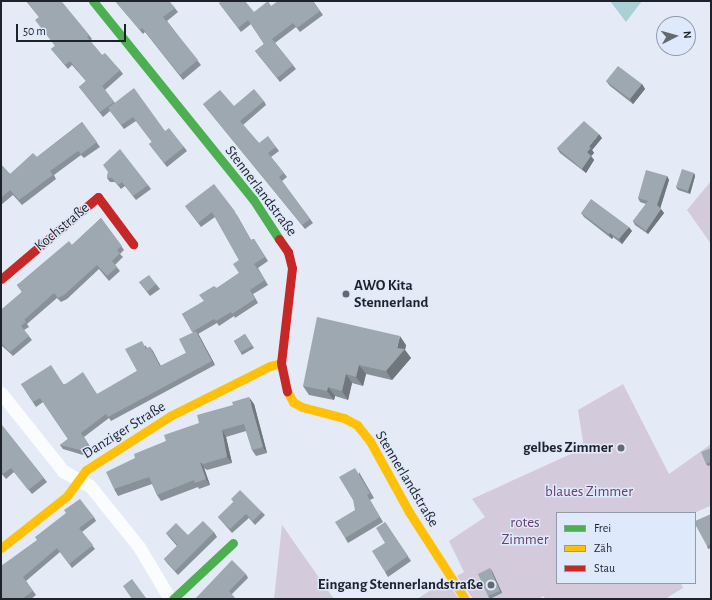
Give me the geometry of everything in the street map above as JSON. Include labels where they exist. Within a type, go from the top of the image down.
[{"type":"street","name":"Stennerlandstraße","points":[[93,1],[253,199],[288,252],[292,268],[291,291],[281,364],[284,388],[293,402],[302,407],[344,418],[357,425],[370,441],[409,512],[465,599]]},
{"type":"street","name":"Kochstraße","points":[[1,279],[98,197],[133,244]]},
{"type":"street","name":"Danziger Straße","points":[[1,548],[67,496],[86,470],[170,416],[270,366],[281,364]]},
{"type":"street","points":[[1,393],[63,471],[90,486],[139,547],[171,599],[233,543]]},
{"type":"green space","points":[[711,181],[711,244],[687,210]]},
{"type":"green space","points":[[623,384],[669,474],[711,444],[711,508],[710,506],[696,512],[556,512],[556,584],[681,584],[683,588],[665,599],[546,599],[543,596],[539,599],[473,599],[457,576],[464,572],[449,541],[485,517],[472,499],[584,448],[578,410]]},
{"type":"green space","points":[[282,525],[334,599],[274,599]]},
{"type":"green space","points":[[446,580],[459,599],[417,599]]},
{"type":"water","points":[[610,1],[642,1],[626,22]]},
{"type":"building","points":[[27,1],[61,1],[89,35],[87,37],[102,55],[105,53],[120,70],[102,86],[114,102],[100,112],[79,87],[86,81],[70,61],[65,65],[51,49],[55,46],[35,20],[39,17]]},
{"type":"building","points":[[115,1],[169,1],[175,8],[163,17],[198,60],[180,75],[142,28],[140,30]]},
{"type":"building","points":[[222,1],[245,1],[254,12],[268,1],[271,6],[278,1],[313,1],[320,11],[297,28],[293,23],[272,39],[293,65],[277,78],[255,51],[264,44],[248,20],[238,28],[219,3]]},
{"type":"building","points":[[618,66],[642,84],[630,99],[606,81]]},
{"type":"building","points":[[134,88],[165,131],[169,128],[184,147],[164,163],[149,144],[152,142],[133,117],[121,125],[108,108]]},
{"type":"building","points":[[254,89],[264,101],[240,121],[259,143],[268,136],[276,147],[268,153],[284,173],[279,177],[310,219],[302,225],[203,104],[220,90],[234,106]]},
{"type":"building","points":[[584,121],[599,134],[589,147],[591,148],[587,152],[591,156],[582,169],[557,148]]},
{"type":"building","points":[[82,122],[97,142],[81,154],[78,151],[50,171],[53,175],[19,200],[10,190],[1,198],[1,164],[10,174],[33,153],[37,157]]},
{"type":"building","points":[[120,149],[148,185],[133,196],[122,182],[118,185],[112,178],[107,178],[108,172],[103,165]]},
{"type":"building","points":[[682,169],[694,173],[688,191],[676,187]]},
{"type":"building","points":[[646,170],[667,176],[657,205],[661,209],[646,231],[633,221],[648,201],[638,198]]},
{"type":"building","points":[[214,184],[234,210],[251,240],[254,239],[265,257],[254,264],[265,280],[250,290],[255,299],[232,314],[231,312],[216,321],[214,319],[192,332],[182,314],[204,301],[199,295],[214,286],[217,288],[239,273],[233,264],[239,260],[212,212],[198,223],[185,206]]},
{"type":"building","points":[[591,199],[629,227],[619,239],[610,233],[609,234],[581,213]]},
{"type":"building","points":[[101,218],[122,246],[117,250],[120,253],[112,261],[117,267],[107,276],[97,265],[64,295],[58,298],[54,293],[24,320],[26,322],[21,326],[29,336],[10,352],[1,343],[1,310],[22,292],[17,285],[69,241],[72,245]]},
{"type":"building","points":[[149,275],[156,284],[147,292],[139,282]]},
{"type":"building","points":[[317,317],[400,336],[397,348],[405,349],[386,371],[359,365],[356,377],[346,374],[342,391],[328,387],[327,391],[303,386]]},
{"type":"building","points":[[196,331],[212,361],[108,417],[106,414],[81,433],[88,444],[80,450],[60,445],[68,439],[40,398],[33,402],[21,384],[51,365],[64,385],[83,372],[97,394],[137,371],[125,349],[142,341],[146,349],[150,347],[160,366],[186,353],[179,339]]},
{"type":"building","points":[[245,334],[252,346],[241,352],[234,341]]},
{"type":"building","points":[[249,397],[263,447],[252,450],[244,424],[222,430],[227,457],[203,464],[200,462],[206,479],[195,483],[194,480],[157,495],[149,477],[114,489],[106,472],[135,458],[134,454],[166,441],[164,435],[199,423],[197,415],[233,405],[232,402]]},
{"type":"building","points":[[1,424],[44,478],[28,490],[11,468],[3,474],[1,472]]},
{"type":"building","points":[[711,448],[711,462],[706,464],[701,452]]},
{"type":"building","points":[[355,468],[370,493],[367,495],[380,517],[345,538],[335,522],[355,510],[353,500],[339,477]]},
{"type":"building","points":[[240,490],[262,512],[253,521],[246,514],[230,529],[218,517],[234,501],[231,499]]},
{"type":"building","points":[[80,499],[94,517],[79,528],[93,545],[69,564],[57,548],[23,577],[33,591],[22,599],[1,599],[1,566],[37,540],[35,537],[66,513],[64,510]]},
{"type":"building","points":[[711,514],[711,544],[707,546],[696,526],[696,521]]},
{"type":"building","points":[[203,521],[214,532],[175,571],[164,559],[178,545],[166,533],[176,523],[188,535]]},
{"type":"building","points":[[385,522],[408,556],[385,572],[372,551],[385,543],[376,528]]},
{"type":"building","points":[[232,560],[246,574],[229,591],[236,599],[195,599]]},
{"type":"building","name":"Eingang Stennerlandstraße","points":[[490,568],[500,591],[488,596],[478,574]]},
{"type":"building","points":[[132,579],[146,598],[145,599],[132,599],[123,586]]},
{"type":"traffic: fast","points":[[93,1],[253,199],[279,239]]},
{"type":"traffic: fast","points":[[173,599],[233,543]]},
{"type":"traffic: slow","points":[[1,548],[67,496],[86,470],[170,416],[270,366],[281,363]]},
{"type":"traffic: slow","points":[[287,391],[293,402],[302,407],[344,418],[357,425],[370,441],[409,512],[465,599]]},
{"type":"traffic: jam","points":[[1,279],[98,197],[133,244]]},
{"type":"traffic: jam","points":[[279,239],[288,252],[292,268],[281,363],[287,391]]},
{"type":"place","name":"AWO Kita Stennerland","points":[[346,294]]},
{"type":"place","name":"gelbes Zimmer","points":[[621,448]]},
{"type":"place","name":"Eingang Stennerlandstraße","points":[[491,585]]},
{"type":"park label","name":"blaues Zimmer","points":[[589,492]]},
{"type":"park label","name":"rotes Zimmer","points":[[525,530]]}]
